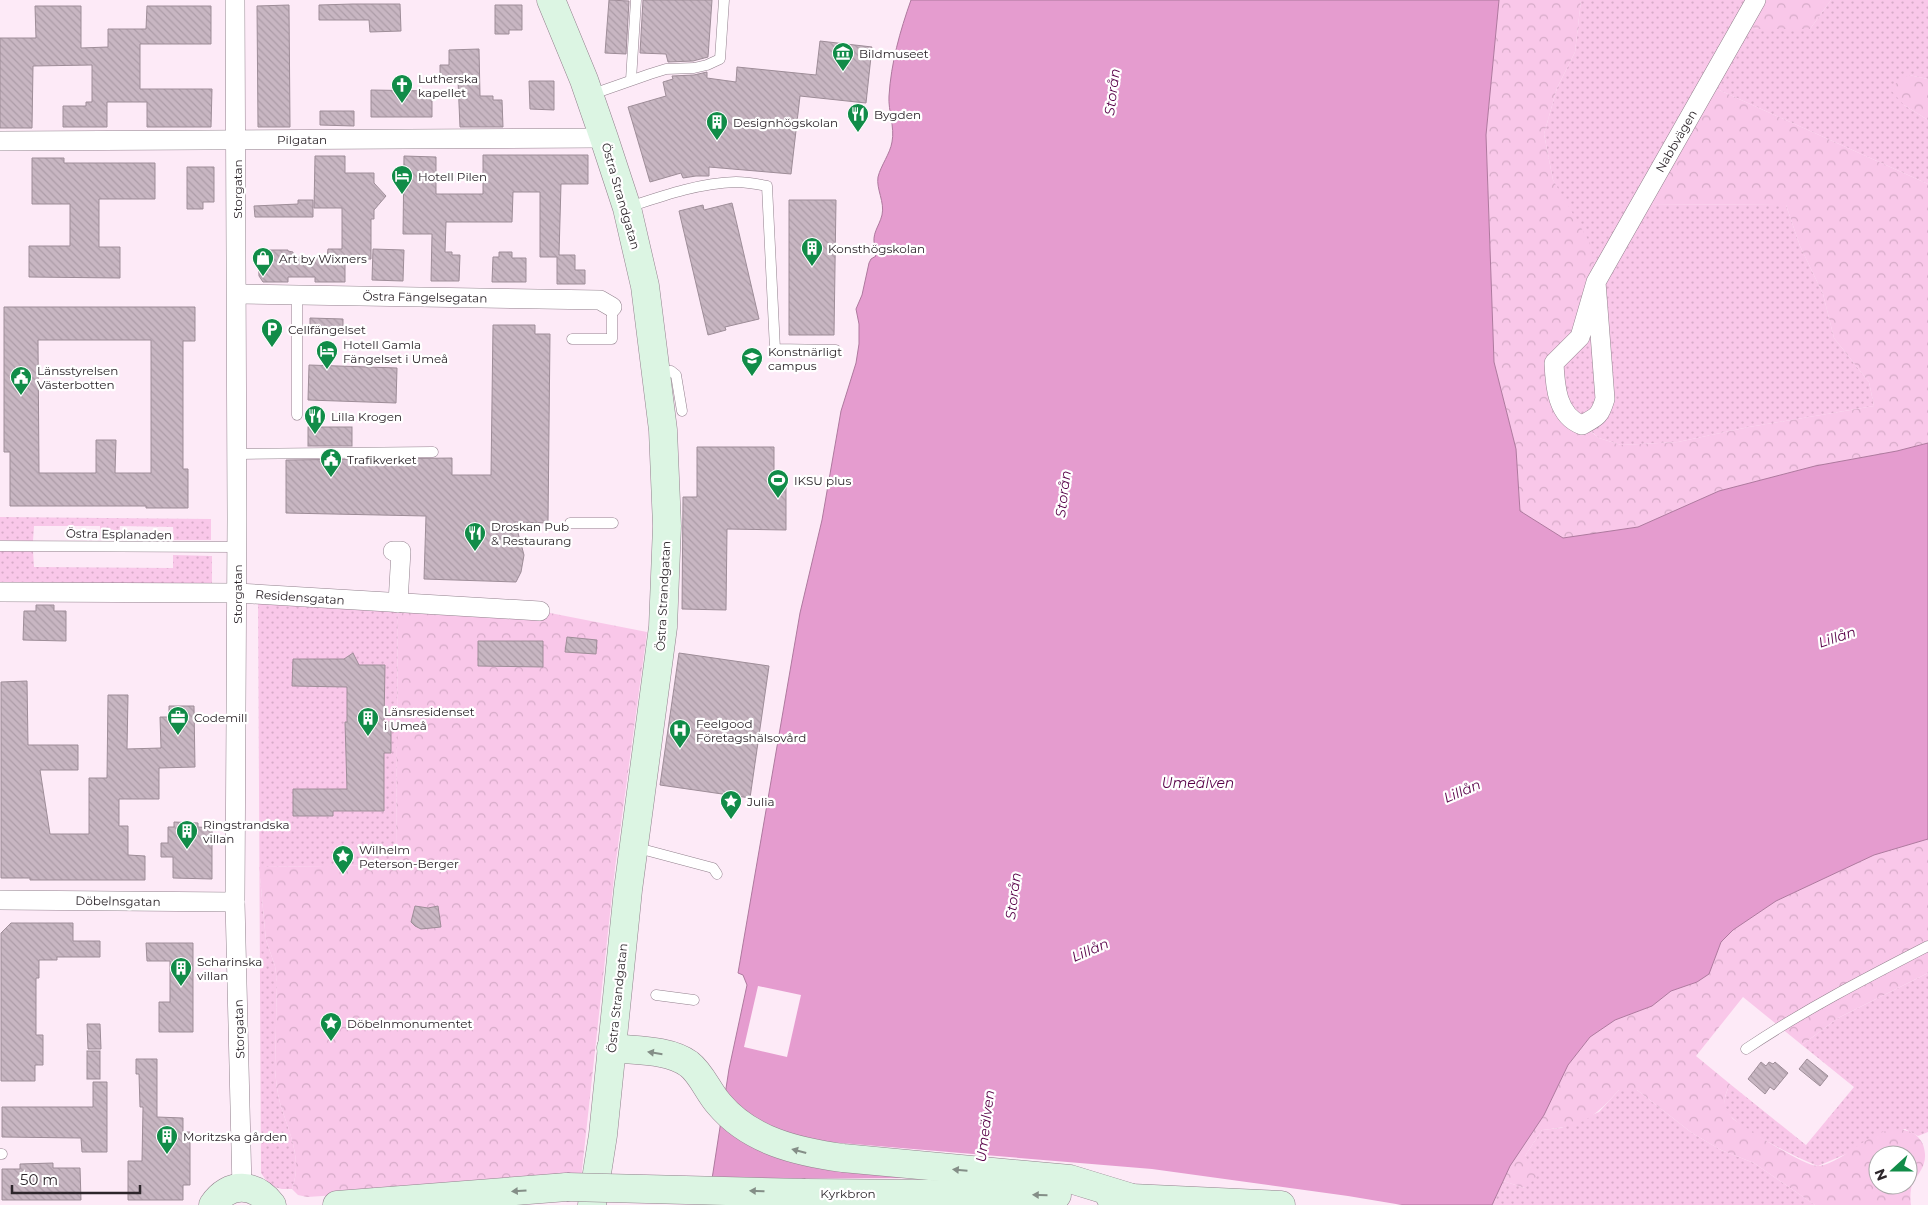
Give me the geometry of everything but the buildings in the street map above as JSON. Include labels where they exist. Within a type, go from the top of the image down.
[{"type":"street","name":"Storgatan","points":[[235,0],[237,139],[235,902],[242,1188]]},
{"type":"street","name":"Östra Strandgatan","points":[[551,0],[604,138],[627,208],[645,286],[663,430],[667,526],[663,627],[634,847],[605,1117],[592,1205]]},
{"type":"street","name":"Nabbvägen","points":[[1596,282],[1605,399],[1601,413],[1582,425],[1572,421],[1562,407],[1555,386],[1554,363],[1580,337],[1596,282],[1756,0]]},
{"type":"street","name":"Pilgatan","points":[[0,141],[604,138]]},
{"type":"street","name":"Östra Fängelsegatan","points":[[237,294],[600,300],[612,307]]},
{"type":"street","points":[[393,550],[401,551],[398,603]]},
{"type":"street","name":"Residensgatan","points":[[0,592],[237,593],[540,611]]},
{"type":"street","name":"Döbelnsgatan","points":[[0,900],[235,902]]},
{"type":"street","name":"Kyrkbron","points":[[611,1048],[655,1052],[674,1056],[689,1064],[719,1105],[733,1118],[761,1137],[789,1148],[843,1158],[1070,1179],[1128,1197]]},
{"type":"street","name":"Kyrkbron","points":[[337,1205],[567,1187],[805,1193],[1128,1197],[1281,1205]]},
{"type":"street","points":[[213,1205],[218,1197],[229,1190],[242,1188],[257,1191],[272,1205]]},
{"type":"lane","points":[[631,80],[636,0]]},
{"type":"lane","points":[[589,95],[666,69],[694,68],[707,65],[720,58],[724,0]]},
{"type":"lane","points":[[635,206],[682,190],[701,186],[738,182],[767,186],[775,349],[836,350]]},
{"type":"lane","points":[[297,295],[297,415]]},
{"type":"lane","points":[[572,339],[612,339],[612,307]]},
{"type":"lane","points":[[657,372],[671,371],[676,375],[682,412]]},
{"type":"lane","points":[[237,454],[433,452]]},
{"type":"lane","points":[[570,523],[614,523]]},
{"type":"lane","name":"Östra Esplanaden","points":[[0,546],[237,547]]},
{"type":"lane","points":[[634,847],[700,863],[713,868],[717,874]]},
{"type":"lane","points":[[1746,1049],[1783,1024],[1823,1001],[1928,946]]},
{"type":"lane","points":[[656,995],[694,1000]]},
{"type":"green space","points":[[1499,0],[1581,0],[1575,52],[1557,88],[1544,134],[1553,180],[1590,243],[1596,282],[1580,337],[1554,363],[1555,386],[1582,425],[1599,438],[1621,445],[1678,442],[1749,427],[1874,406],[1869,382],[1834,338],[1823,294],[1800,246],[1786,205],[1640,204],[1708,85],[1928,184],[1928,443],[1897,451],[1815,466],[1719,491],[1638,527],[1563,538],[1520,511],[1516,449],[1494,362],[1486,135]]},
{"type":"green space","points":[[1581,0],[1764,0],[1747,26],[1758,29],[1810,29],[1831,0],[1928,0],[1928,79],[1909,75],[1904,105],[1928,120],[1928,184],[1708,85],[1641,204],[1786,205],[1800,246],[1823,294],[1834,338],[1869,382],[1874,406],[1749,427],[1678,442],[1621,445],[1599,438],[1562,407],[1569,211],[1553,180],[1544,134],[1557,88],[1575,52]]},
{"type":"green space","points":[[1764,0],[1831,0],[1810,29],[1758,29],[1747,26]]},
{"type":"green space","points":[[1909,75],[1928,79],[1928,120],[1904,105],[1889,88]]},
{"type":"green space","points":[[0,517],[211,519],[211,540],[174,540],[173,527],[120,526],[119,540],[100,539],[100,526],[34,526],[33,541],[0,540]]},
{"type":"green space","points":[[0,550],[33,551],[34,567],[173,568],[173,555],[212,556],[212,588],[0,586]]},
{"type":"green space","points":[[258,595],[398,603],[396,865],[259,867]]},
{"type":"green space","points":[[398,603],[540,611],[647,632],[615,868],[581,1179],[307,1197],[298,1195],[292,1189],[296,1167],[294,1146],[280,1103],[277,1086],[275,1069],[277,982],[275,966],[266,940],[259,867],[396,865]]},
{"type":"green space","points":[[1928,839],[1928,973],[1838,1018],[1802,1045],[1743,997],[1696,1056],[1730,1084],[1726,1094],[1725,1106],[1733,1119],[1776,1147],[1812,1165],[1819,1166],[1831,1162],[1865,1141],[1888,1130],[1900,1129],[1915,1134],[1923,1144],[1925,1154],[1923,1167],[1918,1175],[1918,1145],[1868,1145],[1868,1195],[1910,1195],[1911,1205],[1815,1205],[1754,1163],[1721,1150],[1692,1133],[1637,1090],[1619,1090],[1601,1108],[1585,1120],[1567,1126],[1542,1130],[1525,1156],[1538,1175],[1525,1188],[1503,1181],[1510,1166],[1544,1115],[1568,1065],[1590,1037],[1615,1020],[1652,1006],[1671,991],[1697,982],[1709,974],[1721,942],[1733,930],[1776,901],[1874,855]]},
{"type":"green space","points":[[259,872],[266,940],[275,966],[277,982],[275,1069],[280,1103],[294,1146],[296,1167],[292,1189],[270,1186],[261,1173]]},
{"type":"green space","points":[[1928,973],[1928,1132],[1918,1136],[1905,1129],[1818,1166],[1783,1150],[1754,1133],[1731,1117],[1726,1110],[1726,1093],[1730,1084],[1806,1145],[1854,1087],[1802,1045],[1838,1018]]},
{"type":"green space","points":[[1619,1090],[1637,1090],[1692,1133],[1721,1150],[1754,1163],[1815,1205],[1492,1205],[1503,1181],[1525,1188],[1525,1156],[1542,1130],[1561,1128],[1599,1112]]},
{"type":"water","name":"Umeälven","points":[[911,0],[1499,0],[1486,135],[1494,362],[1516,449],[1520,511],[1563,538],[1638,527],[1719,491],[1815,466],[1897,451],[1928,443],[1928,839],[1874,855],[1776,901],[1733,930],[1721,942],[1709,974],[1697,982],[1671,991],[1652,1006],[1615,1020],[1590,1037],[1568,1065],[1544,1115],[1510,1166],[1492,1205],[708,1205],[729,1069],[747,985],[743,975],[738,973],[800,613],[822,520],[841,411],[856,363],[859,344],[859,324],[856,309],[862,295],[869,263],[876,256],[872,252],[875,247],[874,238],[883,210],[878,177],[893,136],[889,102],[890,84],[900,35]]},
{"type":"pier","points":[[758,986],[801,995],[787,1057],[744,1047]]},
{"type":"pier","points":[[736,1108],[771,1128],[829,1142],[1152,1169],[1402,1205],[706,1205],[709,1179],[922,1178],[814,1156]]},
{"type":"place","name":"Bildmuseet","points":[[843,72]]},
{"type":"place","name":"Lutherska kapellet","points":[[402,104]]},
{"type":"place","name":"Bygden","points":[[858,133]]},
{"type":"place","name":"Designhögskolan","points":[[717,141]]},
{"type":"place","name":"Hotell Pilen","points":[[402,195]]},
{"type":"place","name":"Konsthögskolan","points":[[812,267]]},
{"type":"place","name":"Art by Wixners","points":[[263,277]]},
{"type":"place","name":"Cellfängelset","points":[[272,348]]},
{"type":"place","name":"Hotell Gamla Fängelset i Umeå","points":[[327,370]]},
{"type":"place","name":"Konstnärligt campus","points":[[752,377]]},
{"type":"place","name":"Länsstyrelsen Västerbotten","points":[[21,396]]},
{"type":"place","name":"Lilla Krogen","points":[[315,435]]},
{"type":"place","name":"Trafikverket","points":[[331,478]]},
{"type":"place","name":"IKSU plus","points":[[778,499]]},
{"type":"place","name":"Droskan Pub & Restaurang","points":[[475,552]]},
{"type":"place","name":"Codemill","points":[[178,736]]},
{"type":"place","name":"Länsresidenset i Umeå","points":[[368,737]]},
{"type":"place","name":"Feelgood Företagshälsovård","points":[[680,749]]},
{"type":"place","name":"Julia","points":[[731,820]]},
{"type":"place","name":"Ringstrandska villan","points":[[187,850]]},
{"type":"place","name":"Wilhelm Peterson-Berger","points":[[343,875]]},
{"type":"place","name":"Scharinska villan","points":[[181,987]]},
{"type":"place","name":"Döbelnmonumentet","points":[[331,1042]]},
{"type":"place","name":"Moritzska gården","points":[[167,1155]]},
{"type":"water label","name":"Storån","points":[[1112,92]]},
{"type":"water label","name":"Storån","points":[[1063,494]]},
{"type":"water label","name":"Lillån","points":[[1837,637]]},
{"type":"water label","name":"Lillån","points":[[1462,791]]},
{"type":"water label","name":"Storån","points":[[1013,896]]},
{"type":"water label","name":"Lillån","points":[[1090,950]]}]
